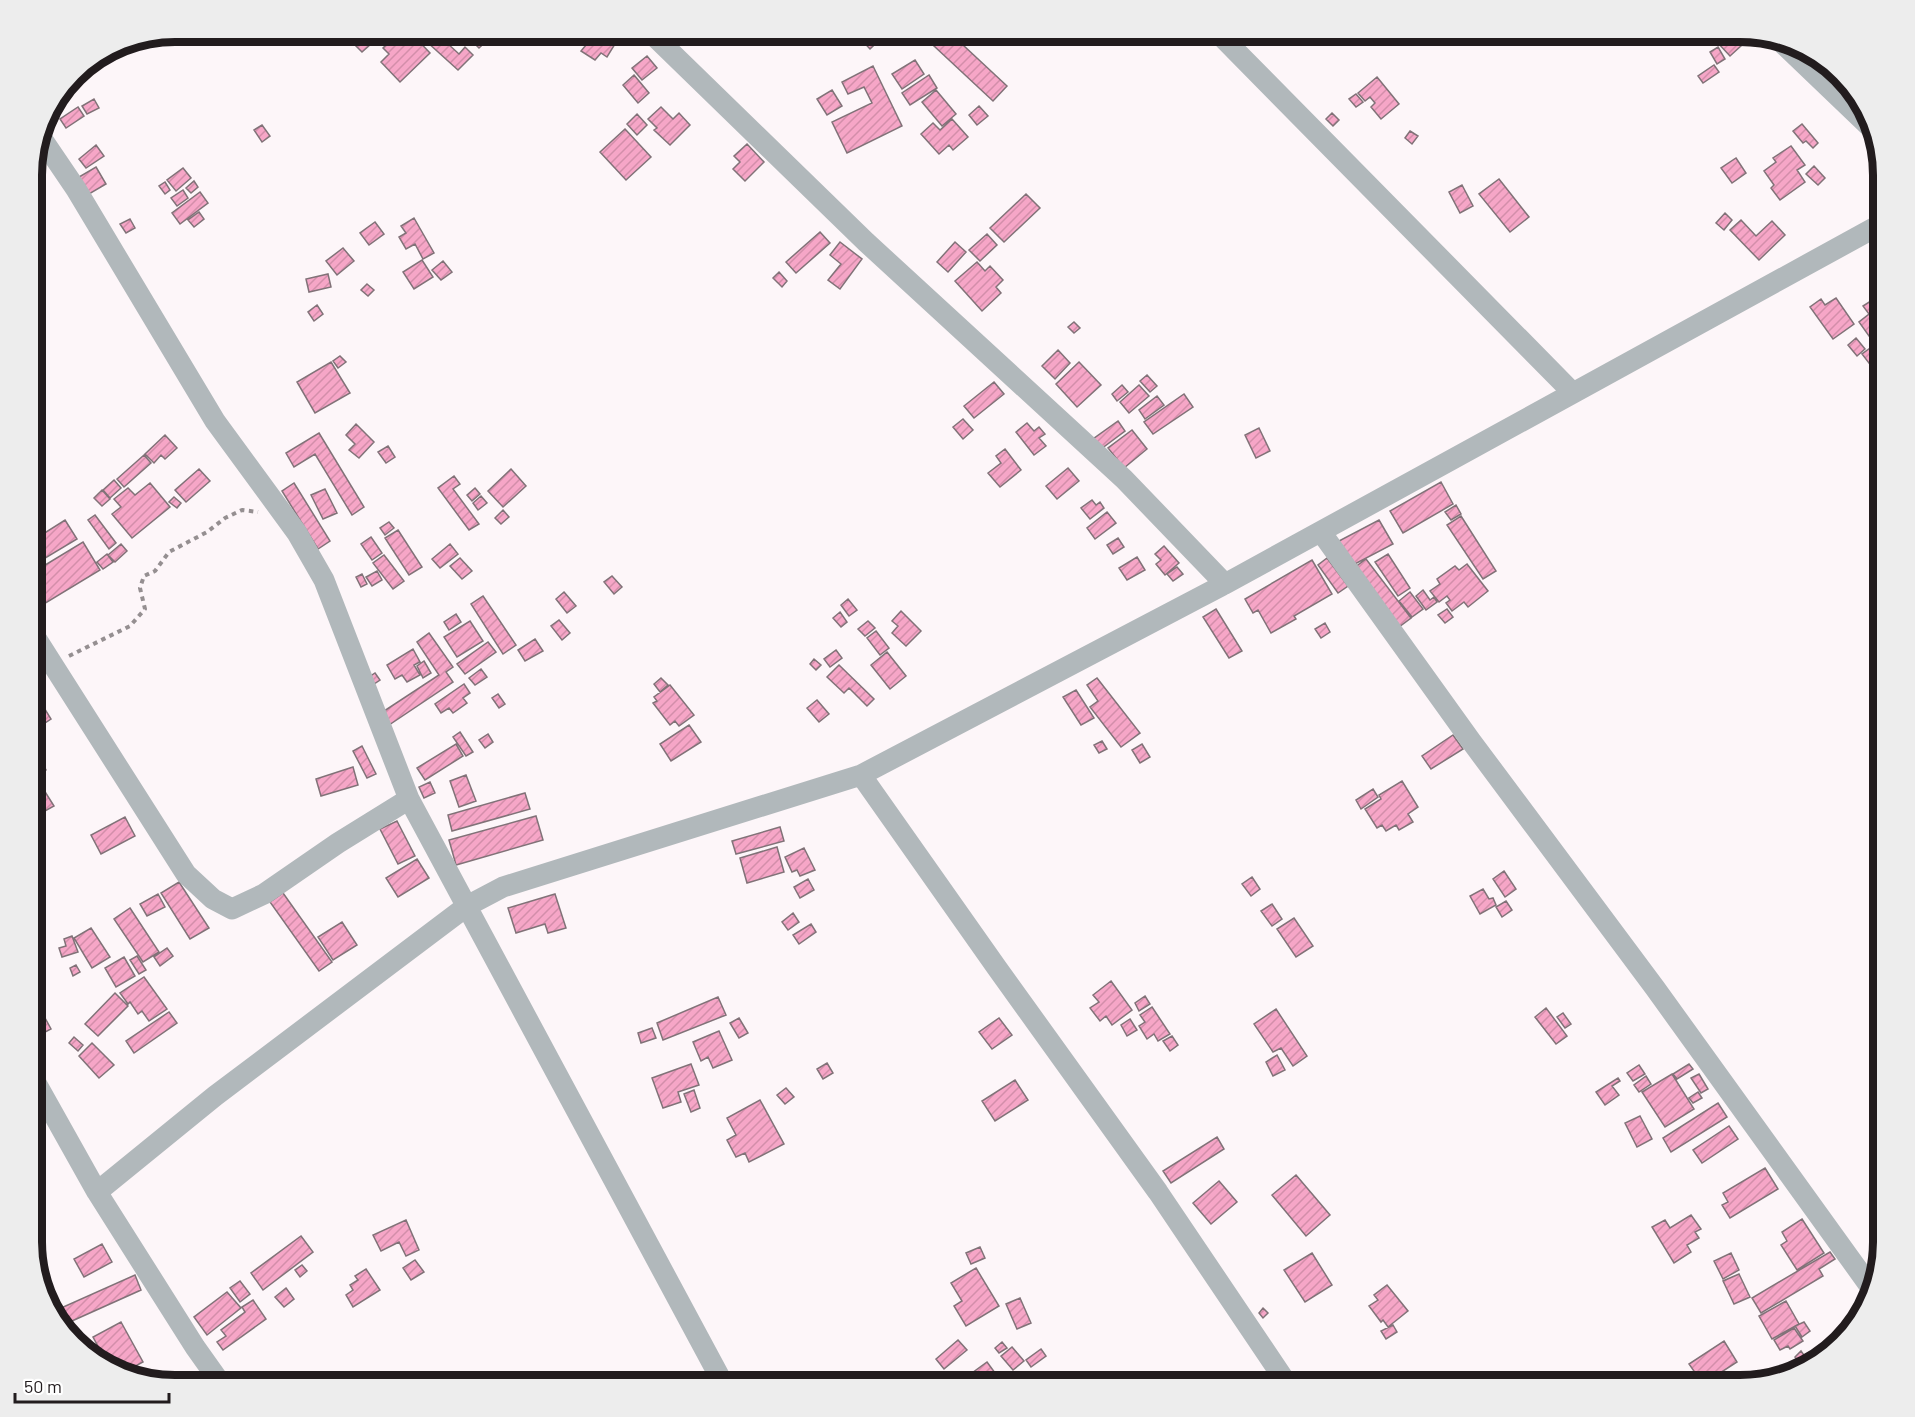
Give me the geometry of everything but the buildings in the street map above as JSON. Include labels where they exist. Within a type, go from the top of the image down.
[{"type":"street","points":[[660,42],[866,242],[1124,479],[1225,584]]},
{"type":"street","points":[[1227,42],[1573,393]]},
{"type":"street","points":[[1792,53],[1860,117]]},
{"type":"street","points":[[46,145],[76,189],[215,421],[297,533],[324,580],[409,799],[718,1375]]},
{"type":"street","points":[[97,1192],[215,1096],[467,906],[502,887],[861,775],[1225,584],[1873,229]]},
{"type":"street","points":[[1321,532],[1471,741],[1662,997],[1867,1282]]},
{"type":"street","points":[[42,647],[186,874],[213,899],[232,909],[264,894],[338,843],[409,799]]},
{"type":"street","points":[[861,775],[1158,1192],[1281,1375]]},
{"type":"street","points":[[42,1094],[97,1192],[214,1375]]},
{"type":"path","points":[[51,660],[75,655],[130,626],[145,609],[140,588],[144,576],[155,571],[169,552],[242,510],[256,513],[275,503]]}]
